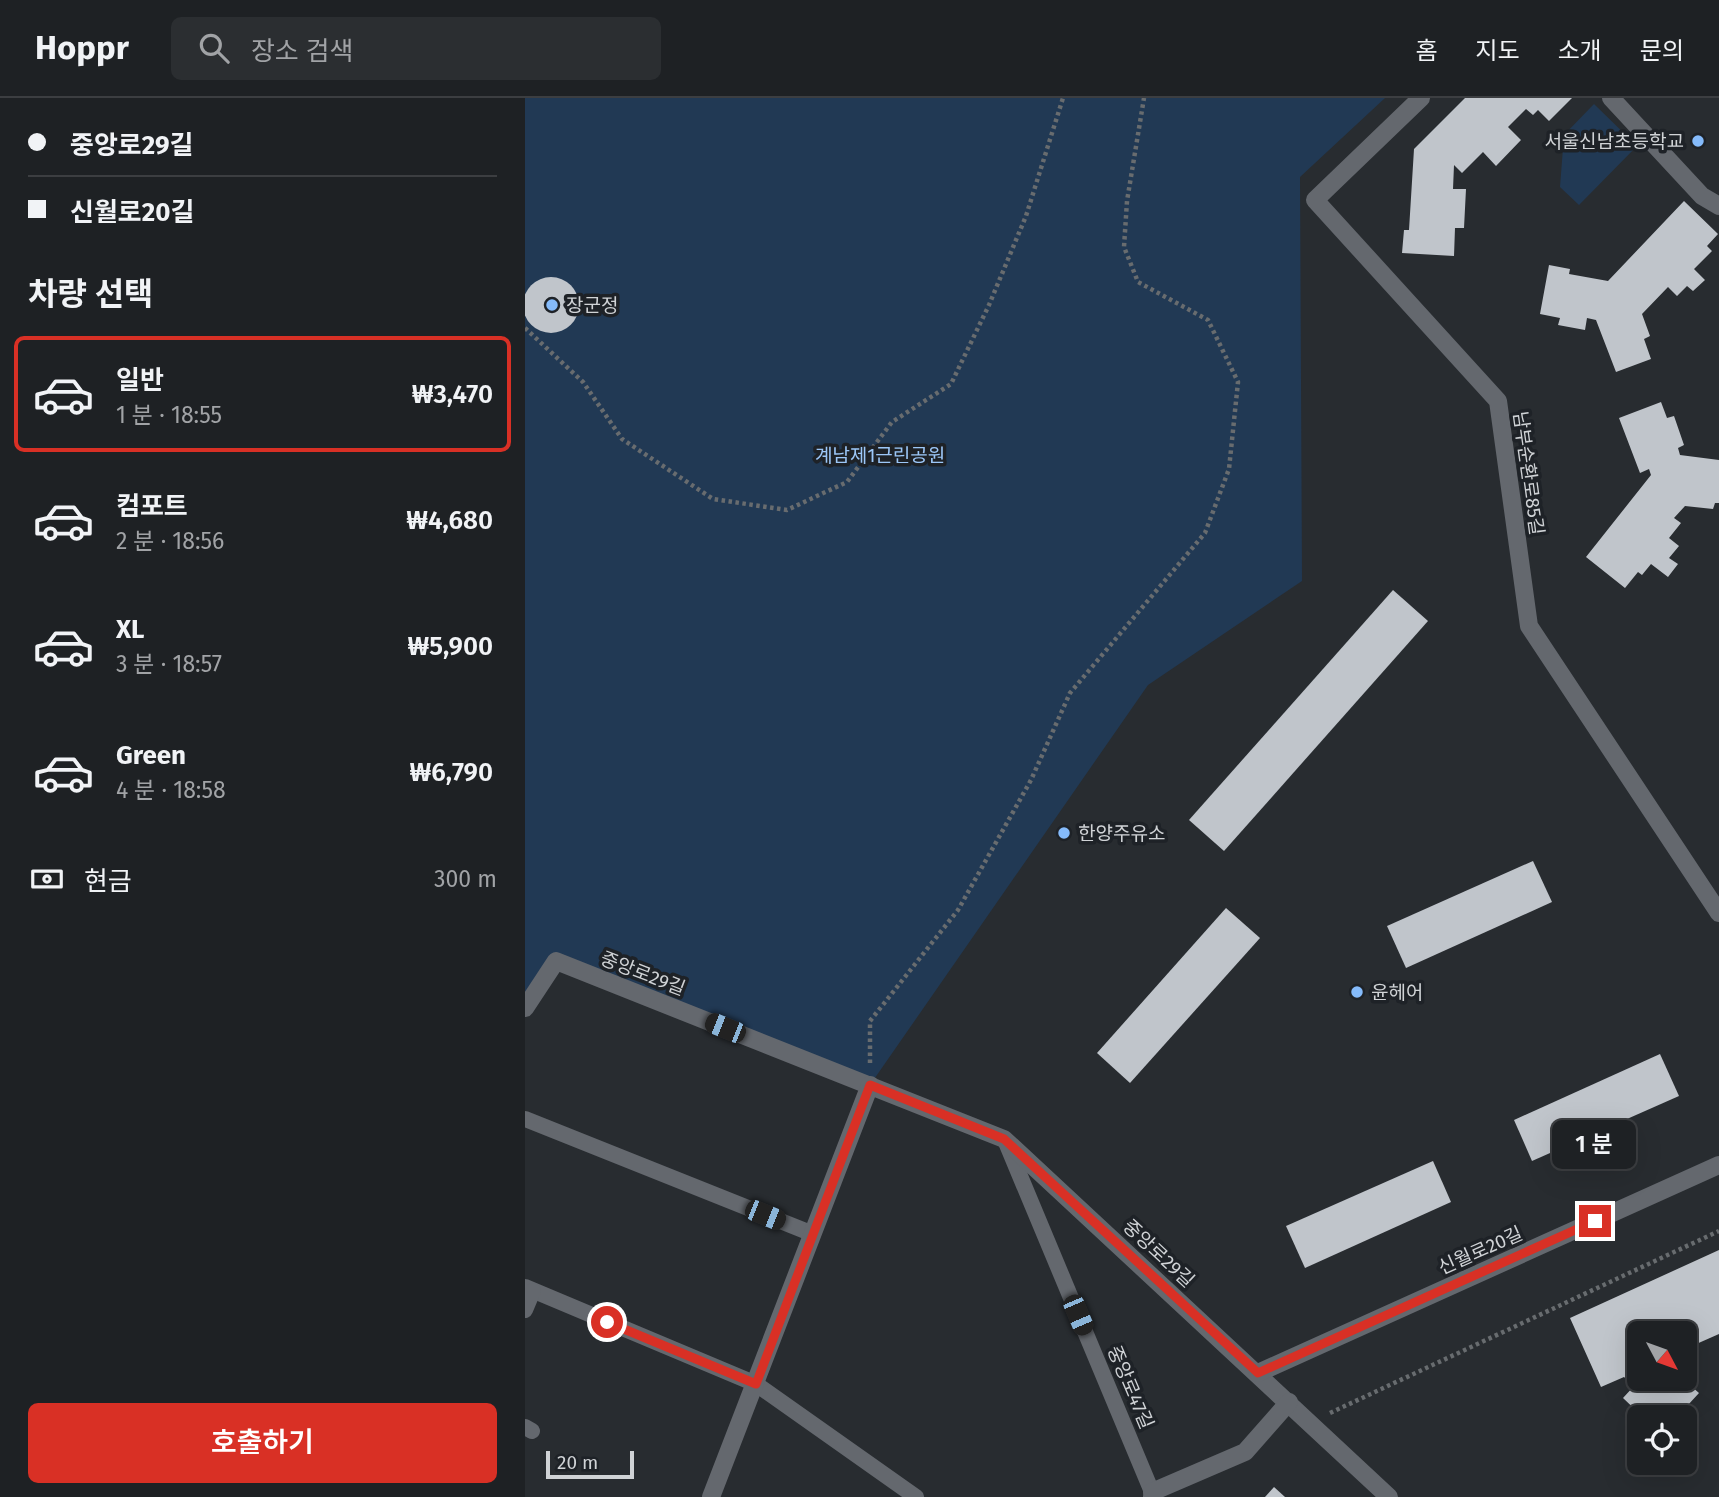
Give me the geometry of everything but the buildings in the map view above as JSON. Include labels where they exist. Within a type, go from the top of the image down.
[{"type":"street","name":"남부순환로85길","points":[[1420,98],[1315,200],[1498,401],[1529,626],[1719,913]]},
{"type":"street","points":[[1611,98],[1702,196],[1719,206]]},
{"type":"street","name":"중앙로29길","points":[[525,1008],[556,961],[1004,1139],[1389,1497]]},
{"type":"street","points":[[711,1497],[870,1085]]},
{"type":"street","name":"신월로20길","points":[[1258,1373],[1719,1165]]},
{"type":"street","points":[[1151,1494],[1245,1451],[1289,1402]]},
{"type":"lane","points":[[525,1119],[813,1234]]},
{"type":"lane","name":"중앙로47길","points":[[1004,1139],[1151,1494]]},
{"type":"lane","points":[[525,1310],[529,1289],[756,1384],[916,1497]]},
{"type":"path","points":[[525,328],[583,382],[622,439],[713,499],[787,510],[848,482],[891,422],[951,384],[989,305],[1026,216],[1063,98]]},
{"type":"path","points":[[870,1085],[870,1021],[958,910],[1031,780],[1070,694],[1205,533],[1229,469],[1238,382],[1208,320],[1138,282],[1123,247],[1144,98]]},
{"type":"path","points":[[1310,1422],[1719,1231]]},
{"type":"green space","name":"계남제1근린공원","points":[[525,98],[1385,98],[1300,177],[1302,581],[1148,685],[870,1085],[556,962],[525,1008]]},
{"type":"green space","points":[[1594,104],[1637,146],[1579,205],[1560,187],[1564,135]]},
{"type":"place","name":"서울신남초등학교","points":[[1698,141]]},
{"type":"place","name":"장군정","points":[[552,305]]},
{"type":"place","name":"한양주유소","points":[[1064,833]]},
{"type":"place","name":"윤헤어","points":[[1357,992]]},
{"type":"route","points":[[607,1322],[756,1384],[870,1085],[1004,1139],[1258,1373],[1595,1221]]}]
